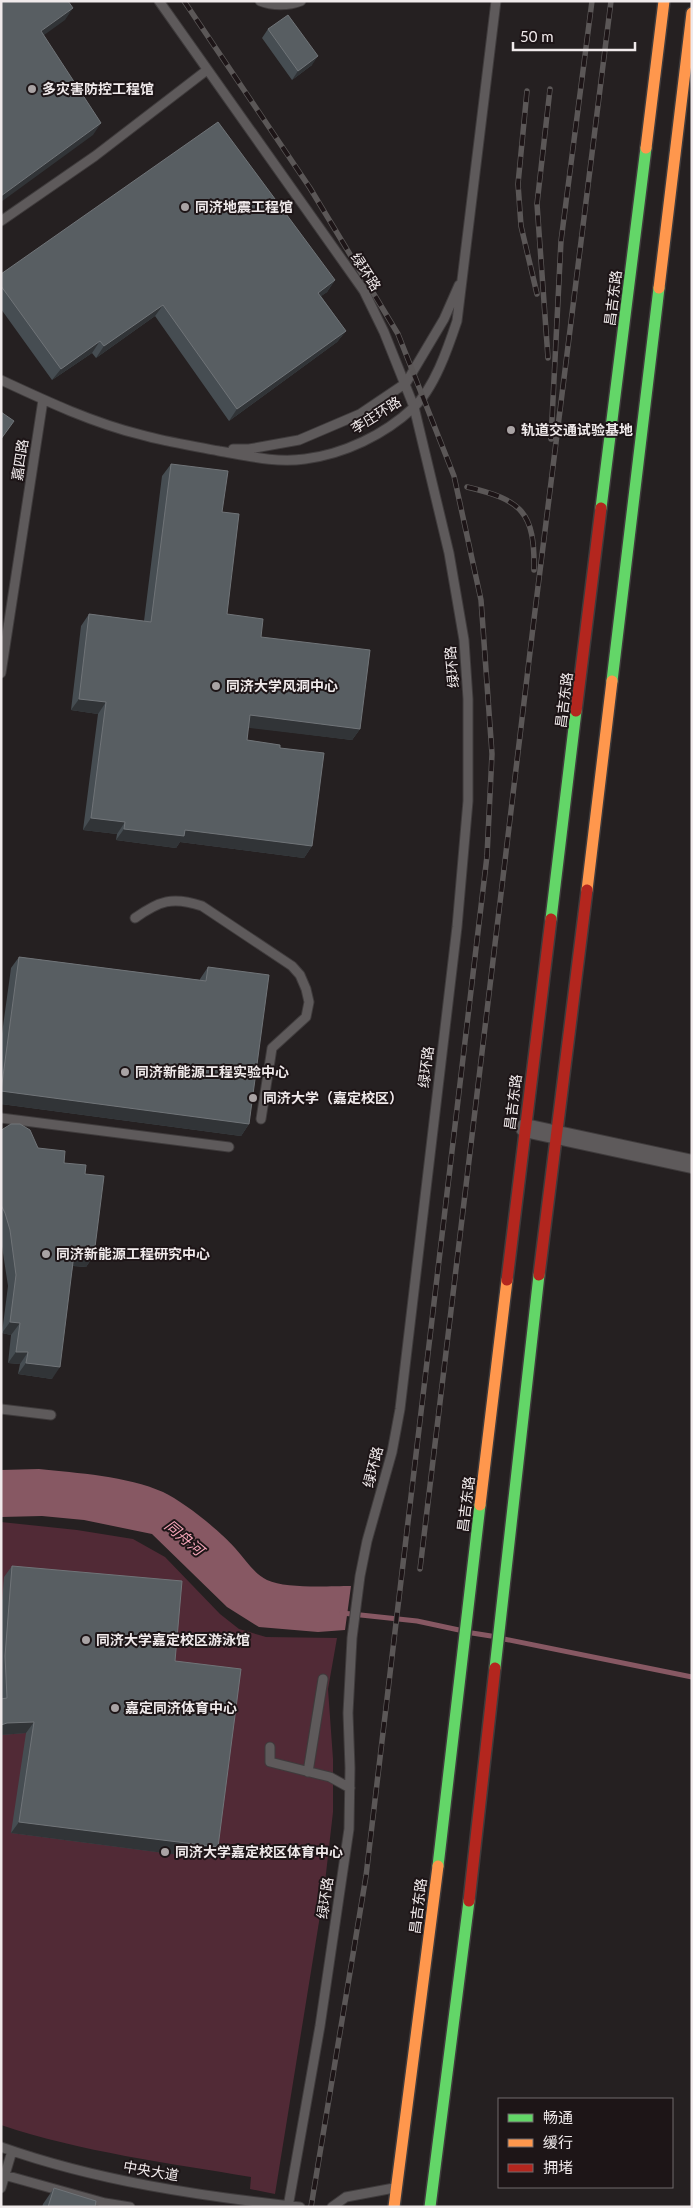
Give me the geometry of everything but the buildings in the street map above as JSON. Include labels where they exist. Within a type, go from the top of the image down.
[{"type":"street","name":"昌吉东路","points":[[394,2207],[461,1673],[525,1128],[664,1]]},
{"type":"street","points":[[430,2207],[464,1944],[533,1326],[692,13]]},
{"type":"street","points":[[525,1128],[692,1164]]},
{"type":"lane","name":"绿环路","points":[[158,1],[364,291],[384,332],[414,407],[449,553],[464,640],[468,699],[468,801],[457,927],[400,1409],[392,1452],[367,1541],[360,1576],[352,1638],[348,1713],[350,1788],[348,1839],[320,2026],[288,2206]]},
{"type":"lane","points":[[260,1],[267,4],[293,4],[300,1]]},
{"type":"lane","name":"李庄环路","points":[[1,380],[43,400],[141,435],[273,461],[306,459],[347,449],[379,433],[414,407],[446,357],[457,322],[496,1]]},
{"type":"lane","points":[[1,221],[95,156],[208,70]]},
{"type":"lane","name":"李庄环路","points":[[213,450],[250,449],[299,440],[360,414],[406,383],[444,319],[463,276]]},
{"type":"lane","name":"嘉四路","points":[[1,673],[43,400]]},
{"type":"lane","points":[[135,918],[151,907],[176,899],[202,906],[292,966],[300,974],[309,1002],[306,1017],[272,1048],[261,1119]]},
{"type":"lane","points":[[1,1118],[229,1147]]},
{"type":"lane","points":[[1,1409],[51,1415]]},
{"type":"lane","points":[[308,1772],[323,1679]]},
{"type":"lane","points":[[270,1747],[270,1762],[330,1777],[350,1788]]},
{"type":"lane","name":"中央大道","points":[[1,2147],[118,2180],[300,2207]]},
{"type":"lane","points":[[1,2188],[3,2175],[12,2151]]},
{"type":"lane","points":[[3,2175],[105,2203],[130,2207]]},
{"type":"lane","points":[[332,2207],[346,2197],[372,2190],[397,2187]]},
{"type":"shaded area","name":"同济大学嘉定校区体育中心","points":[[1,1522],[77,1530],[133,1539],[165,1557],[220,1614],[239,1629],[266,1637],[337,1638],[328,1689],[333,1759],[333,1812],[324,1891],[275,2194],[250,2189],[251,2177],[94,2150],[1,2125]]},
{"type":"water","name":"同舟河","points":[[39,1469],[118,1479],[134,1482],[163,1492],[181,1502],[211,1525],[254,1570],[262,1577],[275,1583],[296,1586],[351,1586],[345,1630],[318,1632],[259,1627],[227,1607],[152,1534],[84,1520],[42,1516],[1,1517],[1,1470]]},
{"type":"waterway","points":[[342,1613],[417,1621],[459,1630]]},
{"type":"waterway","points":[[472,1633],[491,1636]]},
{"type":"waterway","points":[[504,1639],[692,1677]]},
{"type":"railway","points":[[184,1],[310,188],[398,334],[454,476],[481,600],[492,754],[487,856],[366,1876],[311,2207]]},
{"type":"railway","points":[[551,439],[561,241],[592,1]]},
{"type":"railway","points":[[420,1569],[534,619],[611,1]]},
{"type":"railway","points":[[548,358],[537,204],[550,89]]},
{"type":"railway","points":[[527,91],[518,184],[521,226],[537,294]]},
{"type":"railway","points":[[467,487],[501,497],[522,512],[532,534],[534,570]]},
{"type":"traffic: fast","points":[[601,508],[646,148]]},
{"type":"traffic: fast","points":[[612,681],[659,288]]},
{"type":"traffic: fast","points":[[551,919],[576,711]]},
{"type":"traffic: fast","points":[[495,1668],[539,1275]]},
{"type":"traffic: fast","points":[[438,1866],[480,1505]]},
{"type":"traffic: fast","points":[[430,2207],[469,1901]]},
{"type":"traffic: slow","points":[[646,148],[664,1]]},
{"type":"traffic: slow","points":[[659,288],[692,13]]},
{"type":"traffic: slow","points":[[587,890],[612,681]]},
{"type":"traffic: slow","points":[[480,1505],[507,1280]]},
{"type":"traffic: slow","points":[[394,2207],[438,1866]]},
{"type":"traffic: jam","points":[[576,711],[601,508]]},
{"type":"traffic: jam","points":[[539,1275],[587,890]]},
{"type":"traffic: jam","points":[[507,1280],[551,919]]},
{"type":"traffic: jam","points":[[469,1901],[495,1668]]},
{"type":"place","name":"多灾害防控工程馆","points":[[32,89]]},
{"type":"place","name":"同济地震工程馆","points":[[185,207]]},
{"type":"place","name":"轨道交通试验基地","points":[[511,430]]},
{"type":"place","name":"同济大学风洞中心","points":[[216,686]]},
{"type":"place","name":"同济新能源工程实验中心","points":[[125,1072]]},
{"type":"place","name":"同济大学（嘉定校区）","points":[[253,1098]]},
{"type":"place","name":"同济新能源工程研究中心","points":[[46,1254]]},
{"type":"place","name":"同济大学嘉定校区游泳馆","points":[[86,1640]]},
{"type":"place","name":"嘉定同济体育中心","points":[[115,1708]]},
{"type":"place","name":"同济大学嘉定校区体育中心","points":[[165,1852]]}]
